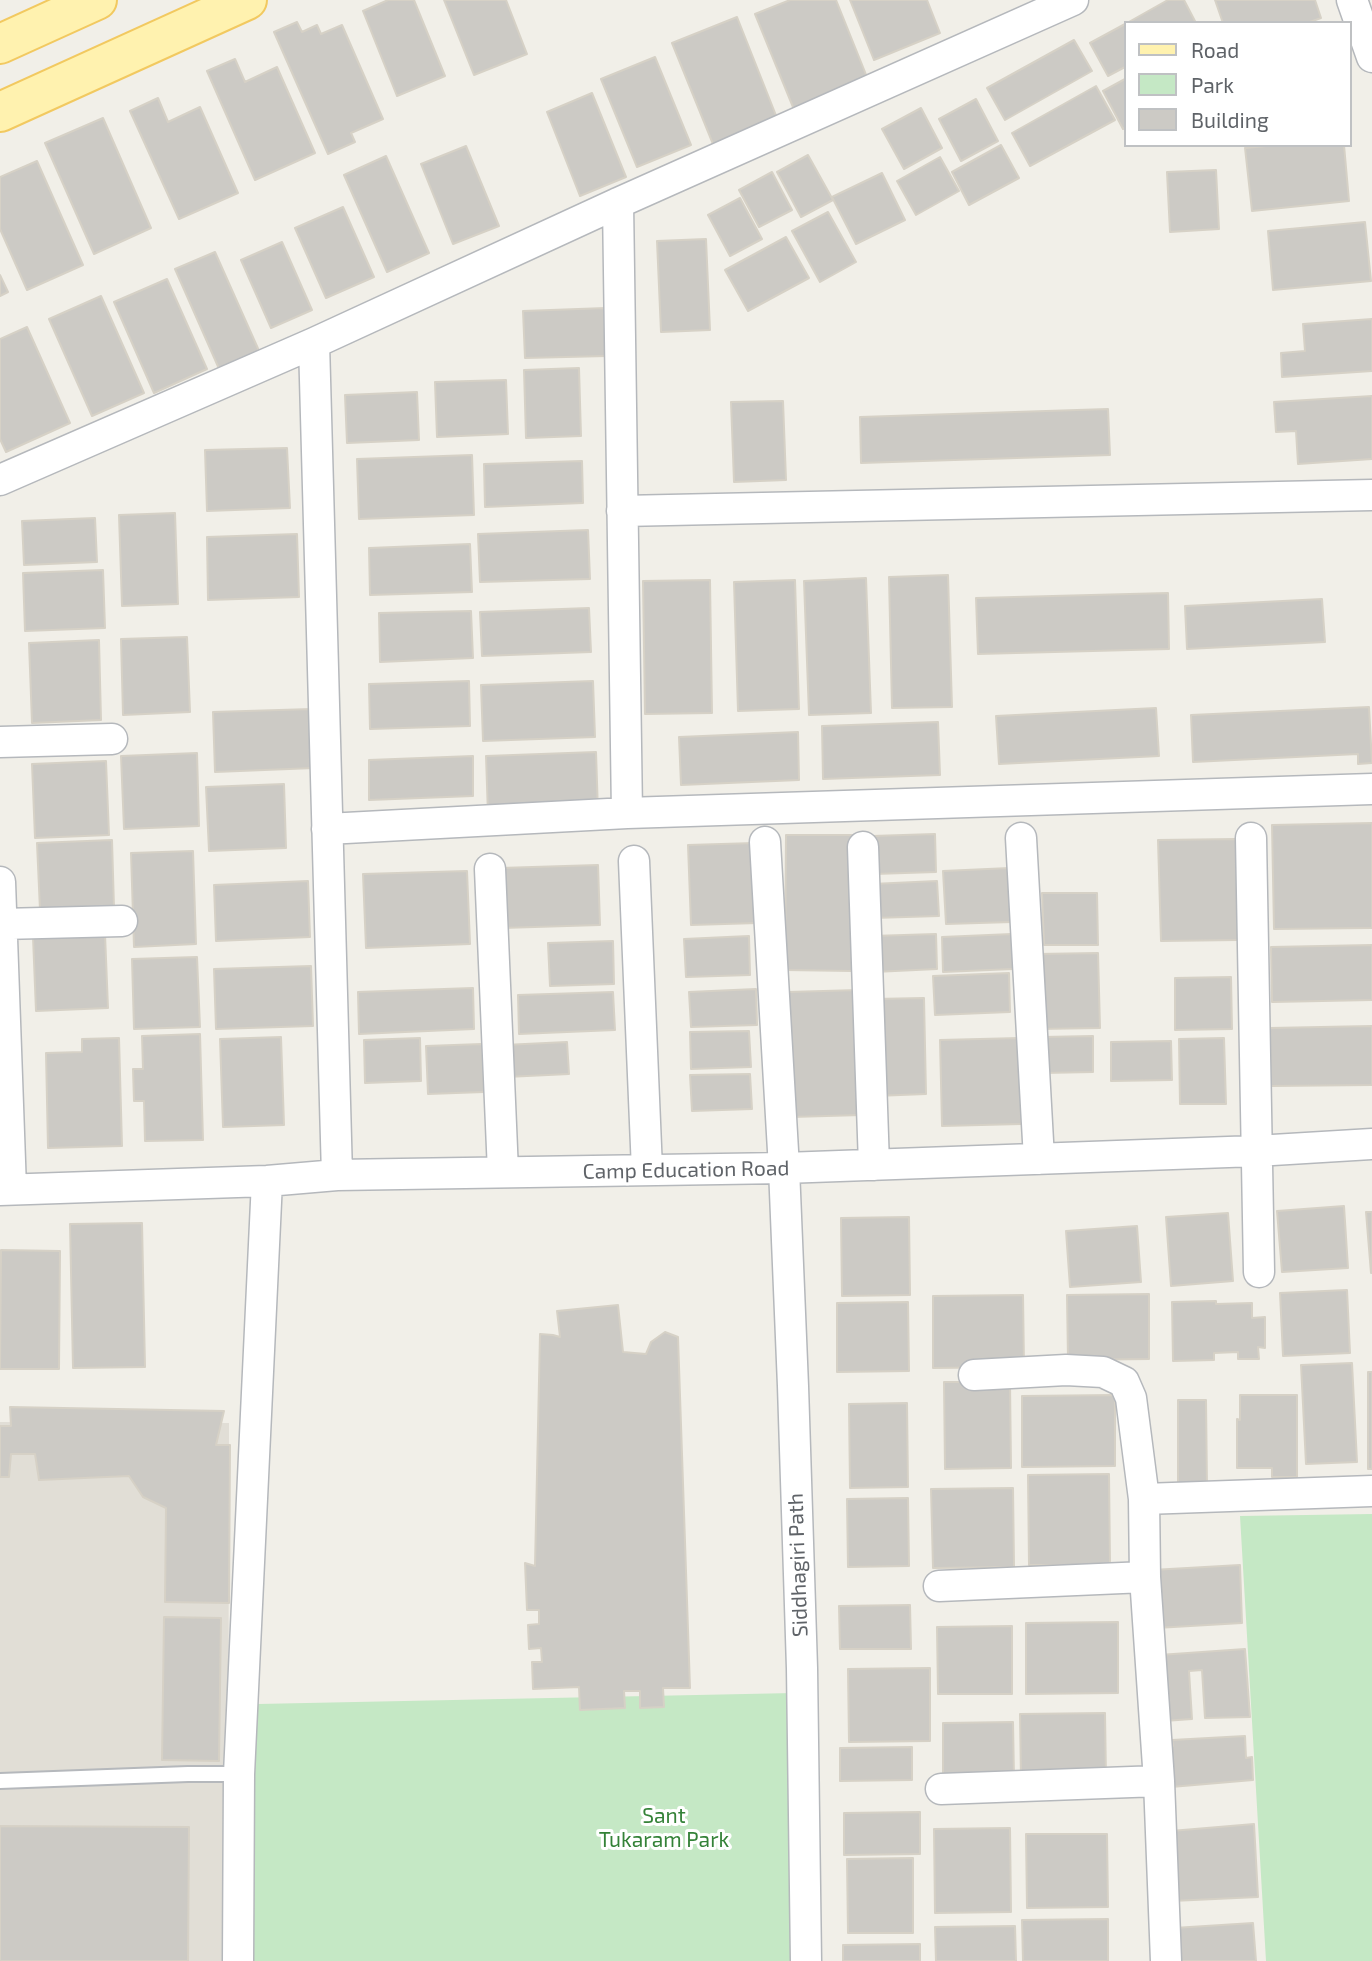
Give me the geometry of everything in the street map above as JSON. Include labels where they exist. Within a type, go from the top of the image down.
[{"type":"main road","points":[[0,44],[97,0]]},
{"type":"main road","points":[[0,112],[195,11],[247,0]]},
{"type":"street","points":[[0,480],[314,343],[618,203],[1073,0]]},
{"type":"street","points":[[1352,0],[1372,57]]},
{"type":"street","points":[[618,203],[627,813]]},
{"type":"street","points":[[314,343],[337,1175]]},
{"type":"street","points":[[622,511],[1372,495]]},
{"type":"street","points":[[0,742],[112,738]]},
{"type":"street","points":[[327,829],[627,813],[1372,789]]},
{"type":"street","points":[[1021,838],[1039,1159]]},
{"type":"street","points":[[1251,838],[1259,1272]]},
{"type":"street","name":"Siddhagiri Path","points":[[765,842],[784,1168],[802,1668],[806,1961]]},
{"type":"street","points":[[863,848],[874,1165]]},
{"type":"street","points":[[634,860],[647,1170]]},
{"type":"street","points":[[490,869],[503,1172]]},
{"type":"street","points":[[0,882],[5,1189]]},
{"type":"street","points":[[1,941],[122,920]]},
{"type":"street","name":"Camp Education Road","points":[[5,1189],[267,1181],[337,1175],[784,1168],[1256,1151],[1372,1144]]},
{"type":"street","points":[[238,1961],[239,1774],[267,1181]]},
{"type":"street","points":[[974,1375],[1066,1370],[1102,1372],[1124,1382],[1131,1398],[1144,1499],[1145,1577],[1159,1781],[1166,1961]]},
{"type":"street","points":[[1144,1499],[1372,1491]]},
{"type":"street","points":[[939,1586],[1145,1577]]},
{"type":"street","points":[[941,1789],[1159,1781]]},
{"type":"lane","points":[[0,1781],[239,1774]]},
{"type":"shaded area","points":[[0,1422],[229,1423],[228,1961],[0,1961]]},
{"type":"green space","points":[[1372,1514],[1372,1961],[1266,1961],[1240,1516]]},
{"type":"green space","name":"Sant Tukaram Park","points":[[794,1693],[800,1961],[253,1961],[253,1776],[258,1704]]},
{"type":"building","points":[[388,0],[414,0],[445,76],[397,96],[363,11]]},
{"type":"building","points":[[444,0],[506,0],[527,54],[474,75]]},
{"type":"building","points":[[790,0],[836,0],[869,82],[795,112],[755,14]]},
{"type":"building","points":[[850,0],[927,0],[940,33],[874,60]]},
{"type":"building","points":[[1168,0],[1184,0],[1195,21],[1131,21]]},
{"type":"building","points":[[1215,0],[1315,0],[1321,18],[1313,21],[1222,21]]},
{"type":"building","points":[[737,17],[779,123],[715,149],[672,43]]},
{"type":"building","points":[[297,22],[302,32],[317,25],[321,34],[342,25],[383,119],[351,133],[355,142],[328,154],[274,32]]},
{"type":"building","points":[[1124,25],[1124,68],[1108,76],[1090,43]]},
{"type":"building","points":[[1074,40],[1092,71],[1005,120],[987,88]]},
{"type":"building","points":[[655,57],[691,145],[637,167],[601,79]]},
{"type":"building","points":[[235,59],[245,82],[277,67],[315,153],[255,180],[207,71]]},
{"type":"building","points":[[1124,80],[1124,128],[1123,129],[1103,91]]},
{"type":"building","points":[[1096,86],[1115,120],[1030,166],[1012,133]]},
{"type":"building","points":[[592,93],[626,177],[580,196],[547,112]]},
{"type":"building","points":[[158,98],[168,122],[200,107],[238,193],[179,219],[130,111]]},
{"type":"building","points":[[976,99],[998,141],[961,161],[939,119]]},
{"type":"building","points":[[921,108],[942,148],[904,169],[882,129]]},
{"type":"building","points":[[103,118],[151,228],[94,254],[45,143]]},
{"type":"building","points":[[1001,145],[1019,178],[969,205],[952,172]]},
{"type":"building","points":[[466,146],[499,226],[453,244],[421,164]]},
{"type":"building","points":[[1344,147],[1349,201],[1252,211],[1245,148]]},
{"type":"building","points":[[808,155],[833,200],[801,217],[777,172]]},
{"type":"building","points":[[386,156],[429,253],[387,272],[344,175]]},
{"type":"building","points":[[940,157],[959,191],[916,215],[897,181]]},
{"type":"building","points":[[37,161],[83,265],[27,290],[0,229],[0,177]]},
{"type":"building","points":[[1216,170],[1219,229],[1170,232],[1167,172]]},
{"type":"building","points":[[772,172],[792,210],[759,227],[739,190]]},
{"type":"building","points":[[882,173],[905,220],[856,244],[832,197]]},
{"type":"building","points":[[740,198],[762,239],[730,256],[708,215]]},
{"type":"building","points":[[343,207],[374,277],[326,298],[295,228]]},
{"type":"building","points":[[828,212],[856,262],[820,282],[792,231]]},
{"type":"building","points":[[1365,222],[1371,281],[1273,290],[1268,231]]},
{"type":"building","points":[[786,237],[809,278],[748,311],[725,270]]},
{"type":"building","points":[[706,239],[710,330],[661,332],[657,241]]},
{"type":"building","points":[[282,242],[312,310],[271,328],[241,260]]},
{"type":"building","points":[[215,252],[260,353],[220,371],[175,269]]},
{"type":"building","points":[[0,275],[8,292],[0,296]]},
{"type":"building","points":[[167,279],[207,369],[154,393],[114,302]]},
{"type":"building","points":[[101,296],[144,393],[92,416],[49,319]]},
{"type":"building","points":[[606,308],[607,356],[525,358],[523,311]]},
{"type":"building","points":[[1372,319],[1372,371],[1282,377],[1281,353],[1305,351],[1303,324]]},
{"type":"building","points":[[27,327],[70,423],[6,452],[0,439],[0,339]]},
{"type":"building","points":[[579,368],[581,436],[526,438],[524,370]]},
{"type":"building","points":[[506,380],[508,434],[437,437],[435,382]]},
{"type":"building","points":[[417,392],[419,440],[347,443],[345,395]]},
{"type":"building","points":[[1372,396],[1372,459],[1298,464],[1296,431],[1276,432],[1274,402]]},
{"type":"building","points":[[783,401],[786,480],[734,482],[731,402]]},
{"type":"building","points":[[1108,409],[1110,455],[861,463],[860,417]]},
{"type":"building","points":[[287,448],[290,508],[207,511],[205,450]]},
{"type":"building","points":[[472,455],[474,515],[359,519],[357,459]]},
{"type":"building","points":[[582,461],[583,503],[485,507],[484,464]]},
{"type":"building","points":[[175,513],[178,604],[122,606],[119,515]]},
{"type":"building","points":[[95,518],[97,562],[24,565],[22,521]]},
{"type":"building","points":[[588,530],[590,579],[480,582],[478,534]]},
{"type":"building","points":[[297,534],[299,597],[208,600],[207,537]]},
{"type":"building","points":[[470,544],[472,592],[370,595],[369,548]]},
{"type":"building","points":[[103,570],[105,628],[25,631],[23,573]]},
{"type":"building","points":[[948,575],[952,707],[892,708],[889,577]]},
{"type":"building","points":[[866,578],[871,713],[809,715],[804,581]]},
{"type":"building","points":[[710,580],[712,713],[645,714],[643,581]]},
{"type":"building","points":[[795,580],[799,709],[738,711],[734,582]]},
{"type":"building","points":[[1168,593],[1169,649],[978,654],[976,598]]},
{"type":"building","points":[[1322,599],[1325,642],[1187,649],[1185,606]]},
{"type":"building","points":[[589,608],[591,652],[482,656],[480,612]]},
{"type":"building","points":[[471,611],[473,658],[380,662],[379,613]]},
{"type":"building","points":[[187,637],[190,712],[123,715],[121,639]]},
{"type":"building","points":[[99,640],[101,720],[32,723],[29,643]]},
{"type":"building","points":[[469,681],[470,726],[370,729],[369,684]]},
{"type":"building","points":[[593,681],[595,737],[483,741],[481,685]]},
{"type":"building","points":[[1369,707],[1372,763],[1358,764],[1358,754],[1193,762],[1191,715]]},
{"type":"building","points":[[1156,708],[1159,756],[999,764],[996,716]]},
{"type":"building","points":[[312,709],[314,768],[215,772],[213,712]]},
{"type":"building","points":[[938,722],[940,775],[823,779],[822,726]]},
{"type":"building","points":[[798,732],[799,780],[681,785],[679,737]]},
{"type":"building","points":[[596,752],[598,812],[488,815],[486,756]]},
{"type":"building","points":[[197,753],[199,826],[124,829],[121,756]]},
{"type":"building","points":[[473,756],[473,796],[369,800],[369,760]]},
{"type":"building","points":[[106,761],[109,835],[35,838],[32,764]]},
{"type":"building","points":[[284,784],[286,848],[209,851],[206,787]]},
{"type":"building","points":[[1372,823],[1372,928],[1274,929],[1272,825]]},
{"type":"building","points":[[935,834],[936,872],[874,874],[872,836]]},
{"type":"building","points":[[786,835],[853,835],[852,971],[785,970]]},
{"type":"building","points":[[1236,839],[1238,940],[1161,941],[1158,840]]},
{"type":"building","points":[[112,840],[114,908],[40,910],[37,843]]},
{"type":"building","points":[[755,843],[758,923],[691,925],[688,845]]},
{"type":"building","points":[[193,851],[196,944],[134,947],[131,853]]},
{"type":"building","points":[[598,865],[600,925],[502,928],[500,868]]},
{"type":"building","points":[[1010,868],[1012,922],[946,924],[943,871]]},
{"type":"building","points":[[467,871],[470,944],[366,948],[363,874]]},
{"type":"building","points":[[308,881],[310,937],[216,941],[214,885]]},
{"type":"building","points":[[937,881],[939,916],[873,918],[872,884]]},
{"type":"building","points":[[1042,893],[1097,893],[1098,945],[1044,945]]},
{"type":"building","points":[[105,934],[108,1008],[36,1011],[33,937]]},
{"type":"building","points":[[936,934],[937,969],[874,972],[872,936]]},
{"type":"building","points":[[1012,934],[1013,969],[943,972],[942,937]]},
{"type":"building","points":[[749,936],[750,975],[686,977],[684,939]]},
{"type":"building","points":[[613,941],[614,984],[550,986],[548,943]]},
{"type":"building","points":[[1372,945],[1372,1000],[1272,1002],[1271,947]]},
{"type":"building","points":[[1098,953],[1100,1028],[1038,1029],[1037,954]]},
{"type":"building","points":[[197,957],[200,1027],[134,1029],[132,959]]},
{"type":"building","points":[[311,966],[313,1026],[216,1029],[214,969]]},
{"type":"building","points":[[1009,973],[1010,1012],[935,1015],[933,976]]},
{"type":"building","points":[[1231,977],[1232,1029],[1175,1030],[1175,978]]},
{"type":"building","points":[[473,988],[474,1029],[359,1034],[358,992]]},
{"type":"building","points":[[756,989],[757,1025],[691,1027],[689,992]]},
{"type":"building","points":[[859,990],[862,1115],[791,1117],[788,992]]},
{"type":"building","points":[[613,992],[615,1030],[519,1034],[518,995]]},
{"type":"building","points":[[924,998],[926,1094],[875,1096],[874,999]]},
{"type":"building","points":[[1372,1026],[1372,1085],[1271,1086],[1270,1028]]},
{"type":"building","points":[[749,1031],[751,1067],[691,1069],[690,1032]]},
{"type":"building","points":[[200,1034],[203,1140],[145,1141],[144,1101],[134,1101],[133,1069],[143,1069],[142,1036]]},
{"type":"building","points":[[1093,1036],[1093,1072],[1043,1073],[1043,1037]]},
{"type":"building","points":[[281,1037],[284,1125],[223,1127],[220,1039]]},
{"type":"building","points":[[119,1038],[122,1146],[48,1148],[46,1053],[82,1052],[82,1039]]},
{"type":"building","points":[[420,1038],[421,1081],[365,1083],[364,1040]]},
{"type":"building","points":[[1020,1038],[1021,1124],[942,1126],[940,1040]]},
{"type":"building","points":[[1224,1038],[1226,1104],[1180,1104],[1179,1039]]},
{"type":"building","points":[[1171,1041],[1172,1080],[1111,1081],[1111,1042]]},
{"type":"building","points":[[567,1042],[569,1074],[506,1077],[504,1045]]},
{"type":"building","points":[[482,1044],[484,1092],[428,1094],[426,1046]]},
{"type":"building","points":[[750,1074],[752,1109],[692,1111],[690,1075]]},
{"type":"building","points":[[1344,1206],[1348,1268],[1282,1272],[1277,1211]]},
{"type":"building","points":[[1366,1212],[1372,1212],[1372,1273],[1371,1273]]},
{"type":"building","points":[[1228,1213],[1233,1281],[1171,1286],[1166,1217]]},
{"type":"building","points":[[909,1217],[910,1295],[842,1296],[841,1218]]},
{"type":"building","points":[[142,1223],[145,1367],[73,1368],[70,1224]]},
{"type":"building","points":[[1137,1226],[1141,1282],[1070,1287],[1066,1231]]},
{"type":"building","points":[[1,1250],[60,1251],[59,1369],[0,1369]]},
{"type":"building","points":[[1347,1290],[1350,1353],[1283,1356],[1280,1293]]},
{"type":"building","points":[[1149,1294],[1149,1359],[1068,1360],[1067,1295]]},
{"type":"building","points":[[1023,1295],[1024,1367],[933,1368],[933,1296]]},
{"type":"building","points":[[1216,1301],[1216,1304],[1252,1303],[1252,1318],[1265,1317],[1265,1348],[1258,1347],[1259,1359],[1238,1359],[1238,1352],[1214,1353],[1214,1360],[1173,1361],[1172,1302]]},
{"type":"building","points":[[908,1302],[909,1371],[837,1372],[837,1303]]},
{"type":"building","points":[[618,1305],[623,1352],[646,1354],[651,1342],[665,1332],[678,1337],[690,1688],[663,1688],[664,1707],[640,1708],[640,1691],[624,1691],[625,1708],[580,1710],[579,1687],[533,1689],[532,1662],[542,1662],[541,1648],[529,1649],[528,1625],[539,1624],[539,1610],[527,1610],[525,1563],[535,1566],[540,1334],[560,1337],[557,1311]]},
{"type":"building","points":[[1352,1363],[1357,1462],[1306,1464],[1301,1365]]},
{"type":"building","points":[[1368,1372],[1372,1372],[1372,1469],[1368,1469]]},
{"type":"building","points":[[944,1382],[1010,1382],[1011,1468],[945,1469]]},
{"type":"building","points":[[1115,1395],[1115,1466],[1022,1467],[1022,1396]]},
{"type":"building","points":[[1240,1395],[1297,1395],[1297,1477],[1272,1477],[1272,1468],[1237,1468]]},
{"type":"building","points":[[1178,1400],[1206,1400],[1207,1488],[1178,1488]]},
{"type":"building","points":[[907,1403],[908,1487],[850,1488],[849,1404]]},
{"type":"building","points":[[10,1407],[224,1411],[216,1445],[230,1445],[229,1603],[165,1602],[166,1508],[143,1497],[129,1476],[39,1480],[35,1454],[11,1454],[9,1477],[0,1477],[0,1426],[11,1426]]},
{"type":"building","points":[[1109,1474],[1110,1565],[1029,1565],[1028,1475]]},
{"type":"building","points":[[1013,1488],[1014,1567],[933,1568],[931,1489]]},
{"type":"building","points":[[908,1498],[909,1566],[848,1567],[847,1499]]},
{"type":"building","points":[[1240,1565],[1242,1623],[1156,1628],[1152,1570]]},
{"type":"building","points":[[910,1605],[911,1649],[840,1649],[839,1606]]},
{"type":"building","points":[[164,1617],[221,1618],[219,1761],[162,1760]]},
{"type":"building","points":[[1118,1622],[1118,1693],[1026,1694],[1026,1623]]},
{"type":"building","points":[[1012,1626],[1012,1694],[938,1694],[937,1627]]},
{"type":"building","points":[[1245,1649],[1250,1717],[1205,1718],[1202,1670],[1189,1671],[1192,1719],[1164,1721],[1159,1655]]},
{"type":"building","points":[[930,1668],[930,1741],[849,1742],[848,1669]]},
{"type":"building","points":[[1105,1713],[1106,1779],[1021,1780],[1020,1714]]},
{"type":"building","points":[[1013,1722],[1014,1779],[943,1780],[943,1723]]},
{"type":"building","points":[[1245,1736],[1246,1758],[1252,1757],[1253,1780],[1171,1787],[1164,1750],[1173,1746],[1172,1740]]},
{"type":"building","points":[[912,1747],[912,1780],[840,1781],[840,1748]]},
{"type":"building","points":[[920,1812],[920,1854],[844,1855],[844,1813]]},
{"type":"building","points":[[1254,1824],[1258,1897],[1172,1901],[1171,1831]]},
{"type":"building","points":[[0,1826],[189,1827],[188,1961],[0,1961]]},
{"type":"building","points":[[1010,1828],[1011,1912],[935,1913],[934,1829]]},
{"type":"building","points":[[1026,1834],[1107,1834],[1108,1907],[1027,1908]]},
{"type":"building","points":[[913,1858],[913,1933],[848,1933],[847,1859]]},
{"type":"building","points":[[1108,1919],[1108,1961],[1023,1961],[1022,1920]]},
{"type":"building","points":[[1253,1923],[1256,1961],[1176,1961],[1174,1928]]},
{"type":"building","points":[[1015,1926],[1016,1961],[936,1961],[935,1927]]},
{"type":"building","points":[[920,1944],[920,1961],[843,1961],[843,1945]]}]
